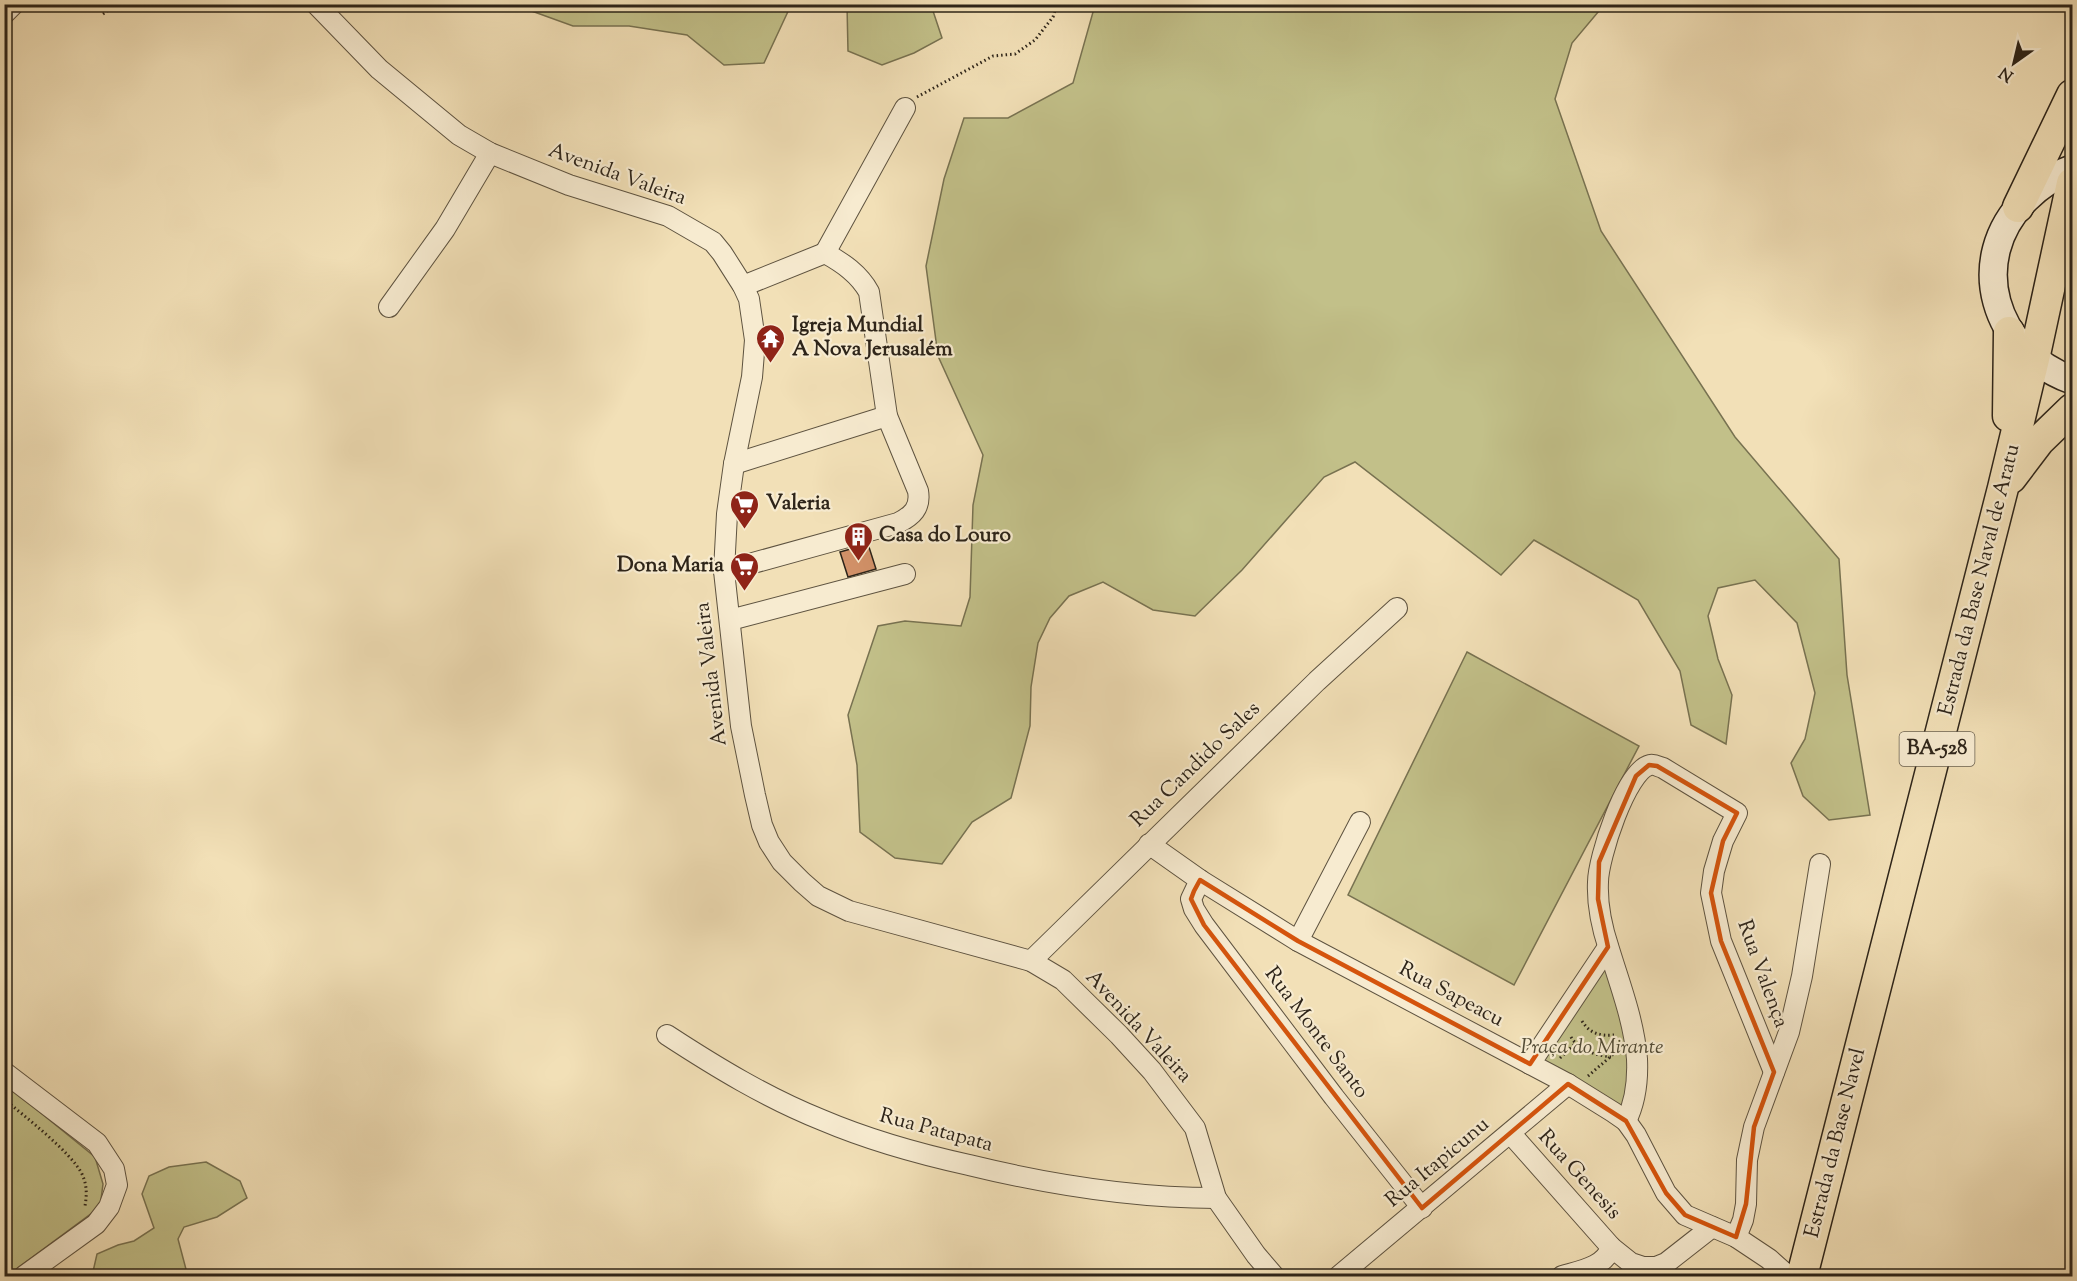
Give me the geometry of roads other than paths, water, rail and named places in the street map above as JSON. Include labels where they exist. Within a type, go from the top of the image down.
[{"type":"main road","points":[[2073,95],[2018,207],[2000,238],[1993,275],[1993,293],[2009,332],[2034,359],[2073,380]]},
{"type":"main road","points":[[2018,207],[2049,180],[2073,169]]},
{"type":"main road","name":"Estrada da Base Naval de Aratu","points":[[1870,1010],[2003,488],[2073,183]]},
{"type":"main road","points":[[2003,488],[2008,420],[2009,332]]},
{"type":"main road","points":[[2003,488],[2039,441],[2065,414],[2073,409]]},
{"type":"main road","name":"Estrada da Base Navel","points":[[1802,1276],[1870,1010]]},
{"type":"street","points":[[4,14],[14,4]]},
{"type":"street","name":"Avenida Valeira","points":[[316,4],[379,69],[459,135],[490,153],[569,185],[668,216],[713,242],[743,286],[749,299],[755,340],[752,377],[734,464],[727,514],[724,571],[741,726],[755,795],[766,834],[782,862],[818,896],[849,911],[1031,961],[1063,980],[1152,1071],[1195,1128],[1216,1198],[1256,1255],[1274,1276]]},
{"type":"street","points":[[743,286],[825,254],[905,108]]},
{"type":"street","points":[[389,307],[445,229],[490,153]]},
{"type":"street","points":[[724,571],[898,523],[915,512],[919,499],[915,483],[887,416],[869,292],[852,271],[825,254]]},
{"type":"street","points":[[734,464],[887,416]]},
{"type":"street","points":[[730,620],[905,574]]},
{"type":"street","name":"Rua Candido Sales","points":[[1031,961],[1317,681],[1397,608]]},
{"type":"street","name":"Rua Valença","points":[[1608,946],[1598,899],[1599,862],[1604,843],[1629,786],[1643,769],[1653,765],[1663,768],[1737,813],[1723,841],[1714,871],[1711,893],[1721,941],[1774,1072]]},
{"type":"street","points":[[1298,941],[1360,822]]},
{"type":"street","name":"Rua Sapeacu","points":[[1149,844],[1200,880],[1298,941],[1570,1085],[1626,1121],[1636,1134],[1666,1193],[1685,1215],[1736,1237],[1769,1259],[1788,1276]]},
{"type":"street","name":"Rua Valença","points":[[1736,1237],[1746,1204],[1747,1160],[1754,1127],[1789,1032],[1820,864]]},
{"type":"street","name":"Rua Monte Santo","points":[[1200,880],[1191,899],[1204,925],[1334,1097],[1422,1208]]},
{"type":"street","points":[[1608,946],[1634,1031],[1637,1060],[1636,1092],[1626,1121]]},
{"type":"street","points":[[1530,1064],[1608,946]]},
{"type":"street","name":"Rua Patapata","points":[[667,1035],[721,1070],[766,1094],[821,1120],[881,1142],[946,1160],[1071,1187],[1168,1198],[1216,1198]]},
{"type":"street","points":[[4,1072],[97,1143],[114,1169],[117,1185],[109,1207],[96,1224],[24,1276]]},
{"type":"street","name":"Rua Itapicunu","points":[[1339,1276],[1570,1085]]},
{"type":"street","name":"Rua Genesis","points":[[1510,1134],[1611,1247],[1632,1263],[1643,1267],[1656,1267],[1675,1257],[1712,1227]]},
{"type":"street","points":[[1562,1276],[1602,1261],[1609,1255],[1611,1247]]},
{"type":"place","name":"Igreja Mundial A Nova Jerusalém","points":[[771,364]]},
{"type":"place","name":"Valeria","points":[[745,530]]},
{"type":"place","name":"Casa do Louro","points":[[858,562]]},
{"type":"place","name":"Dona Maria","points":[[745,592]]},
{"type":"park label","name":"Praça do Mirante","points":[[1592,1048]]}]
